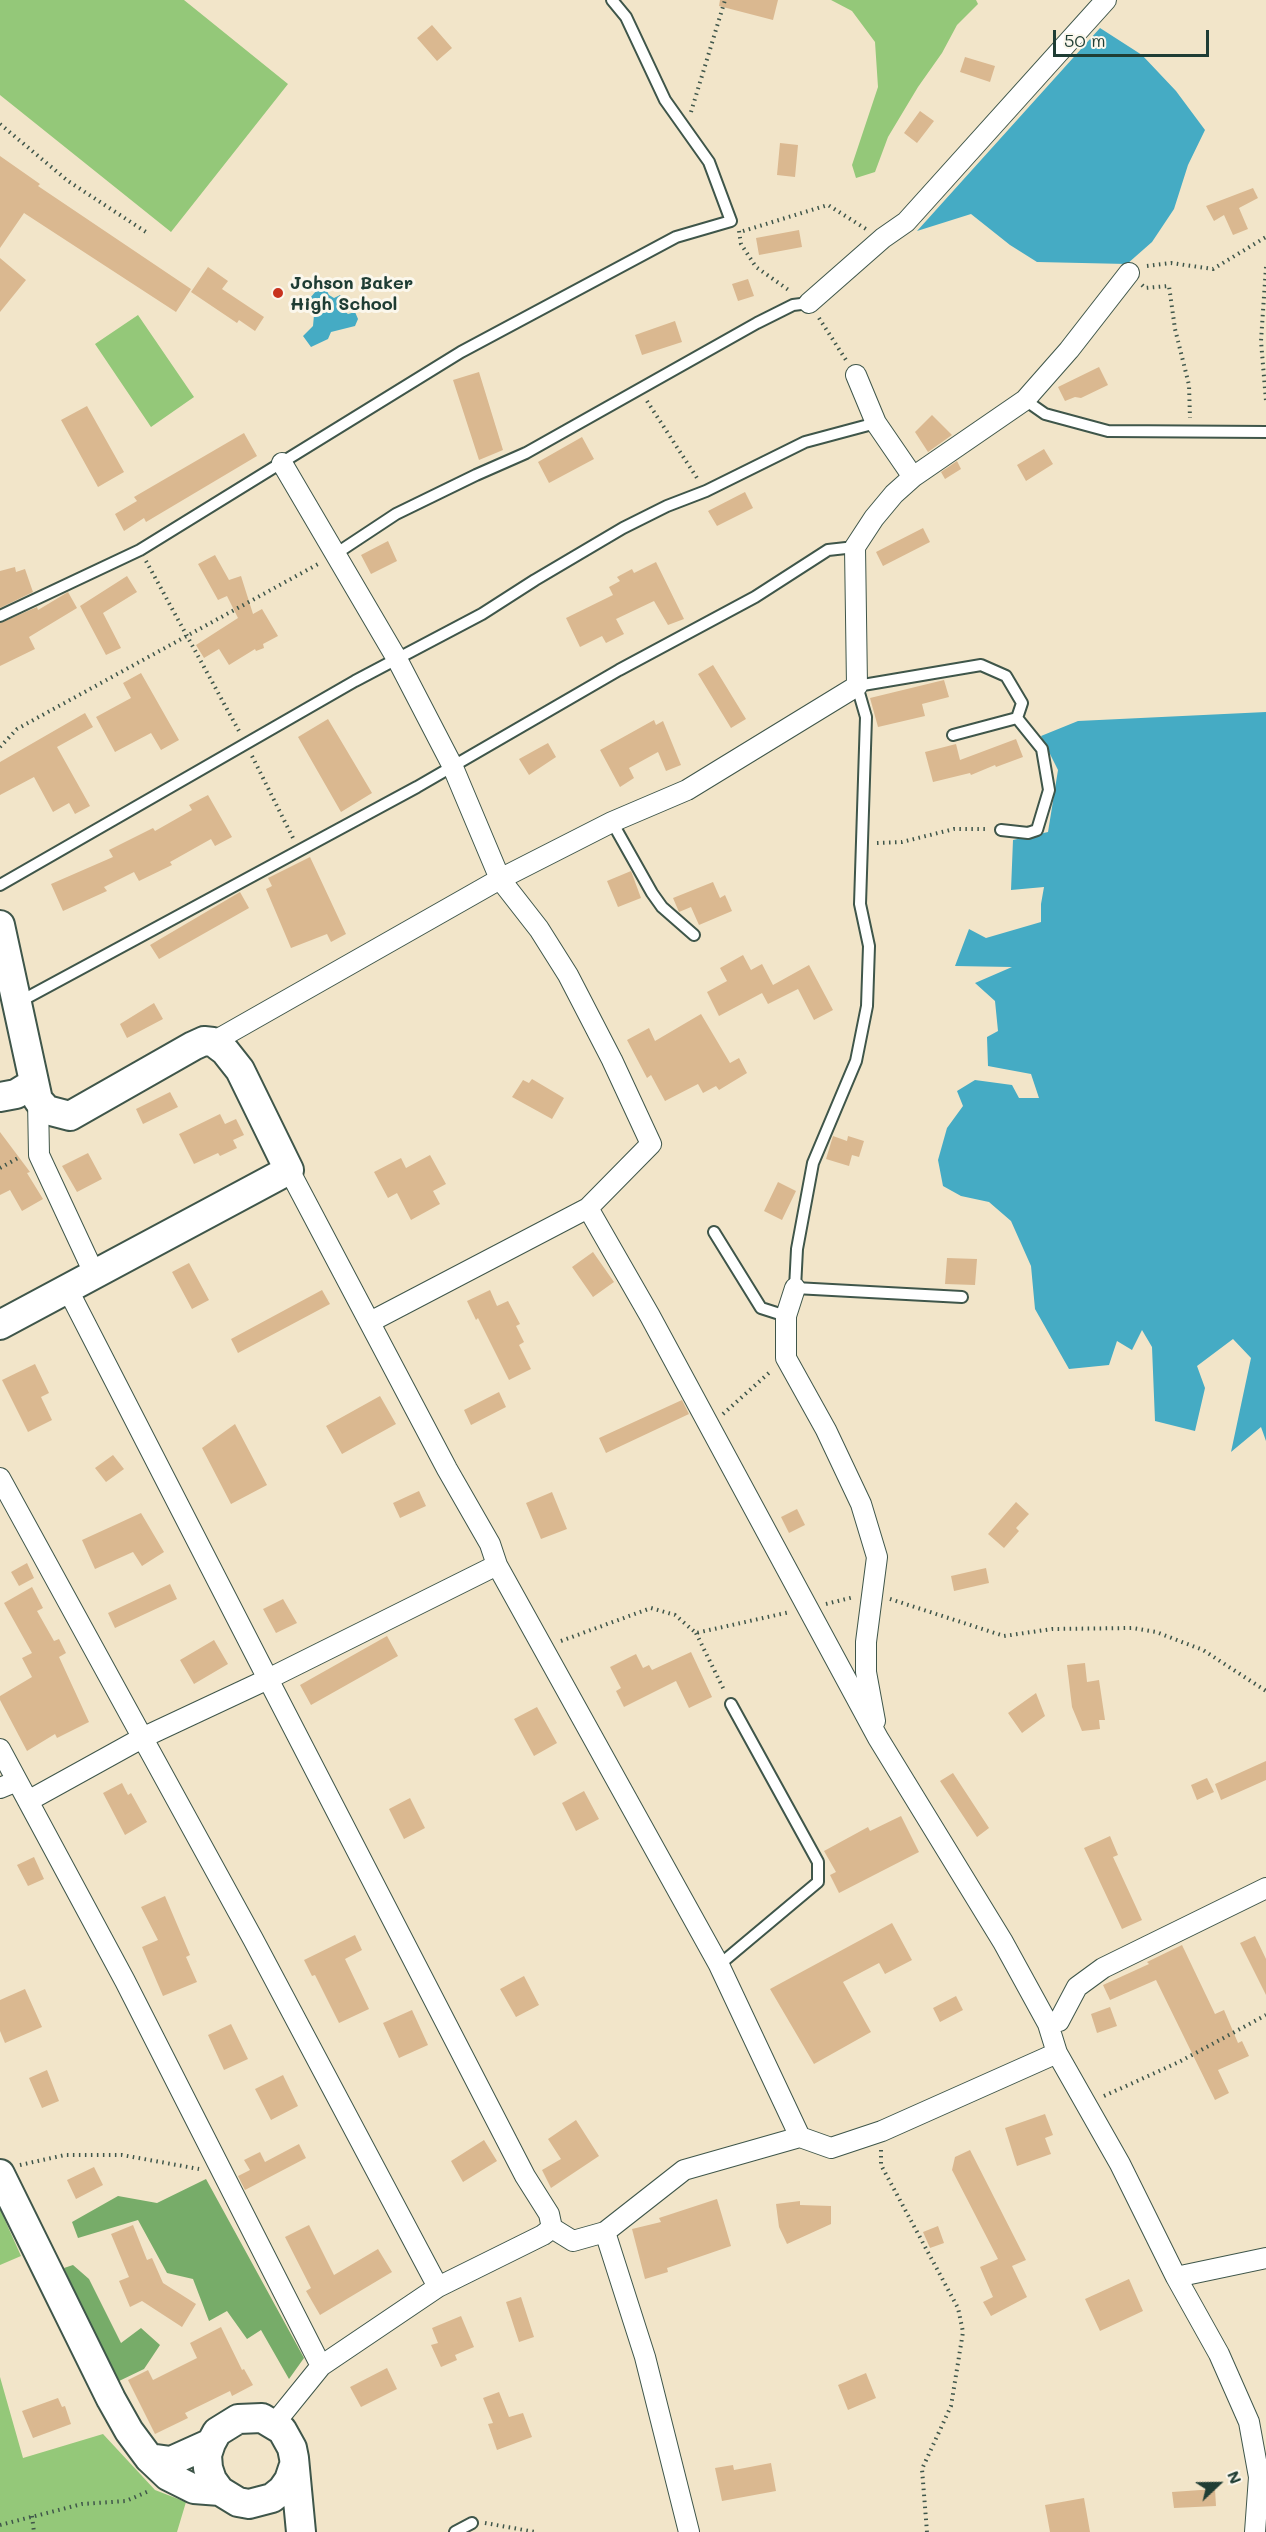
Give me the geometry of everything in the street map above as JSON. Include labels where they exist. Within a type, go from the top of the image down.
[{"type":"street","points":[[809,303],[883,238],[906,222],[1106,0]]},
{"type":"street","points":[[213,1042],[500,879],[612,822],[687,790],[857,686],[855,547],[874,518],[894,494],[913,477],[1025,400],[1070,350],[1129,273]]},
{"type":"street","points":[[856,375],[876,423],[913,477]]},
{"type":"street","points":[[282,463],[397,659],[452,765],[500,879],[539,929],[568,975],[612,1060],[651,1144],[588,1208],[370,1322]]},
{"type":"street","points":[[0,925],[36,1092],[39,1155],[94,1273]]},
{"type":"street","points":[[36,1092],[47,1110],[70,1116],[204,1041],[213,1042],[225,1051],[240,1070],[289,1170],[447,1469],[490,1544],[497,1565],[718,1965],[800,2137]]},
{"type":"street","points":[[0,1097],[36,1092]]},
{"type":"street","points":[[0,1325],[289,1170]]},
{"type":"street","points":[[588,1208],[878,1738],[1003,1942],[1048,2024],[1057,2053],[1087,2104],[1176,2277],[1219,2354],[1249,2422],[1259,2477],[1256,2532]]},
{"type":"street","points":[[68,1288],[525,2176],[549,2214],[552,2228],[573,2241],[605,2232],[684,2170],[800,2137],[831,2148],[882,2132],[1057,2053]]},
{"type":"street","points":[[795,1288],[786,1316],[786,1358],[826,1430],[861,1504],[877,1557],[866,1642],[866,1672],[878,1738]]},
{"type":"street","points":[[0,1478],[259,1950],[438,2287]]},
{"type":"street","points":[[28,1802],[142,1738],[268,1679],[497,1565]]},
{"type":"street","points":[[0,1749],[8,1785],[28,1802],[125,1981],[321,2366]]},
{"type":"street","points":[[1048,2024],[1059,2021],[1077,1987],[1103,1968],[1266,1888]]},
{"type":"street","points":[[8,2170],[111,2399],[129,2431],[158,2467],[194,2489],[220,2491]]},
{"type":"street","points":[[274,2424],[321,2366],[438,2287],[543,2235],[552,2228]]},
{"type":"street","points":[[605,2232],[645,2357],[689,2532]]},
{"type":"street","points":[[1176,2277],[1266,2259]]},
{"type":"street","points":[[293,2468],[289,2480],[272,2498],[260,2502],[238,2502],[220,2491],[212,2480],[207,2456],[217,2432],[238,2418],[262,2418],[282,2430],[292,2448],[300,2532]]},
{"type":"street","points":[[158,2467],[211,2443]]},
{"type":"street","points":[[260,2502],[285,2521],[293,2532]]},
{"type":"lane","points":[[0,616],[140,550],[461,352],[676,237],[731,221],[709,162],[665,100],[627,16],[612,0]]},
{"type":"lane","points":[[337,554],[396,514],[526,453],[757,323],[793,305],[809,303]]},
{"type":"lane","points":[[1025,400],[1045,414],[1108,431],[1266,432]]},
{"type":"lane","points":[[0,885],[397,659],[482,614],[623,528],[666,506],[706,491],[805,442],[876,423]]},
{"type":"lane","points":[[18,1003],[755,597],[828,550],[855,547]]},
{"type":"lane","points":[[962,1297],[795,1288],[797,1249],[813,1163],[856,1061],[867,1006],[869,945],[860,904],[866,717],[857,686],[981,665],[1006,676],[1022,703],[1017,718]]},
{"type":"lane","points":[[953,735],[1017,718]]},
{"type":"lane","points":[[1001,830],[1028,833],[1037,830],[1049,790],[1042,749],[1017,718]]},
{"type":"lane","points":[[612,822],[651,893],[662,907],[694,935]]},
{"type":"lane","points":[[714,1232],[761,1308],[786,1316]]},
{"type":"lane","points":[[718,1965],[818,1882],[818,1862],[731,1704]]},
{"type":"lane","points":[[455,2532],[472,2523]]},
{"type":"path","points":[[683,126],[690,116],[725,0]]},
{"type":"path","points":[[0,124],[68,180],[149,234]]},
{"type":"path","points":[[740,232],[828,205],[883,238]]},
{"type":"path","points":[[731,221],[740,232],[741,244],[756,267],[809,303],[856,375]]},
{"type":"path","points":[[1266,238],[1266,243]]},
{"type":"path","points":[[1190,431],[1189,385],[1175,328],[1169,286],[1145,288],[1129,273],[1135,268],[1172,263],[1213,269],[1266,238]]},
{"type":"path","points":[[1266,267],[1261,341],[1266,401]]},
{"type":"path","points":[[639,388],[706,491]]},
{"type":"path","points":[[140,550],[246,744],[299,850]]},
{"type":"path","points":[[0,747],[17,729],[337,554]]},
{"type":"path","points":[[862,844],[902,842],[954,829],[1001,830]]},
{"type":"path","points":[[709,1426],[786,1358]]},
{"type":"path","points":[[696,1633],[874,1593],[1004,1636],[1052,1629],[1133,1628],[1156,1632],[1203,1650],[1266,1691]]},
{"type":"path","points":[[539,1642],[564,1640],[651,1608],[675,1615],[696,1633],[731,1704]]},
{"type":"path","points":[[1087,2104],[1179,2062],[1266,2014]]},
{"type":"path","points":[[882,2132],[880,2165],[958,2308],[963,2332],[951,2406],[922,2469],[927,2532]]},
{"type":"path","points":[[8,2170],[65,2155],[122,2156],[172,2166],[221,2172]]},
{"type":"path","points":[[0,2526],[82,2504],[126,2501],[158,2487],[158,2467]]},
{"type":"path","points":[[32,2516],[34,2532]]},
{"type":"path","points":[[472,2523],[490,2523],[535,2532]]},
{"type":"green space","points":[[0,0],[184,0],[288,84],[171,232],[0,95]]},
{"type":"green space","points":[[831,0],[976,0],[978,4],[957,25],[942,53],[918,87],[888,137],[875,172],[856,178],[852,165],[878,87],[875,42],[852,11]]},
{"type":"green space","points":[[138,315],[194,397],[151,427],[95,344]]},
{"type":"green space","points":[[206,2179],[304,2358],[289,2379],[261,2330],[247,2339],[227,2311],[209,2321],[193,2279],[167,2273],[138,2220],[78,2238],[72,2222],[118,2196],[157,2203]]},
{"type":"green space","points":[[0,2209],[21,2256],[0,2265]]},
{"type":"green space","points":[[73,2265],[89,2279],[121,2343],[141,2328],[160,2345],[144,2369],[117,2382],[64,2268]]},
{"type":"green space","points":[[0,2377],[23,2458],[103,2434],[155,2490],[186,2502],[177,2532],[0,2532]]},
{"type":"water","points":[[1100,28],[1142,55],[1176,91],[1205,130],[1188,165],[1174,209],[1152,242],[1127,264],[1037,262],[1010,245],[971,214],[917,231]]},
{"type":"water","points":[[323,283],[329,295],[334,298],[340,295],[346,302],[341,308],[348,314],[355,312],[358,319],[355,326],[331,332],[328,339],[311,347],[303,336],[313,326],[314,315],[301,304],[310,298]]},
{"type":"water","points":[[1266,712],[1266,1441],[1261,1427],[1231,1452],[1251,1358],[1233,1339],[1197,1366],[1205,1388],[1195,1431],[1155,1421],[1152,1347],[1142,1330],[1132,1350],[1117,1341],[1109,1365],[1069,1369],[1035,1309],[1031,1266],[1011,1221],[989,1202],[961,1196],[943,1186],[938,1160],[947,1128],[963,1106],[957,1091],[975,1080],[1012,1085],[1019,1098],[1039,1098],[1031,1074],[988,1066],[987,1037],[998,1031],[995,1001],[975,983],[1012,967],[955,966],[969,929],[986,938],[1041,922],[1044,887],[1011,890],[1013,840],[1048,832],[1058,770],[1041,736],[1078,721]]},
{"type":"building","points":[[720,0],[778,0],[773,20],[719,6]]},
{"type":"building","points":[[432,25],[452,48],[437,61],[417,38]]},
{"type":"building","points":[[965,57],[995,66],[990,82],[960,72]]},
{"type":"building","points":[[920,111],[934,121],[917,143],[904,133]]},
{"type":"building","points":[[780,143],[798,145],[795,177],[777,175]]},
{"type":"building","points":[[0,156],[40,184],[38,186],[191,289],[176,312],[24,213],[0,248]]},
{"type":"building","points":[[1253,188],[1258,198],[1239,208],[1248,229],[1233,235],[1224,215],[1214,221],[1206,206]]},
{"type":"building","points":[[799,230],[802,247],[759,255],[756,238]]},
{"type":"building","points":[[0,258],[26,280],[0,312]]},
{"type":"building","points":[[208,267],[228,281],[222,289],[264,317],[255,331],[239,320],[237,323],[191,292]]},
{"type":"building","points":[[748,279],[754,296],[738,301],[732,284]]},
{"type":"building","points":[[675,321],[682,342],[642,355],[635,335]]},
{"type":"building","points":[[1099,367],[1108,385],[1081,398],[1075,397],[1065,401],[1058,387]]},
{"type":"building","points":[[479,372],[503,450],[479,460],[453,380]]},
{"type":"building","points":[[87,406],[124,472],[98,487],[61,420]]},
{"type":"building","points":[[932,415],[952,435],[928,452],[915,432]]},
{"type":"building","points":[[244,433],[257,456],[146,522],[144,518],[124,531],[115,514],[137,501],[134,497]]},
{"type":"building","points":[[582,437],[594,459],[549,483],[538,462]]},
{"type":"building","points":[[1044,449],[1053,464],[1026,481],[1017,465]]},
{"type":"building","points":[[957,461],[961,469],[945,479],[941,472]]},
{"type":"building","points":[[745,492],[753,508],[717,526],[708,511]]},
{"type":"building","points":[[923,528],[930,542],[883,566],[876,552]]},
{"type":"building","points":[[388,541],[397,561],[371,574],[361,555]]},
{"type":"building","points":[[215,555],[229,580],[241,576],[253,614],[262,609],[278,636],[263,644],[264,648],[256,651],[255,649],[229,665],[219,649],[204,658],[196,645],[238,618],[227,596],[218,600],[198,564]]},
{"type":"building","points":[[656,562],[684,619],[668,625],[654,601],[616,619],[624,634],[606,643],[602,636],[580,647],[566,618],[613,595],[609,587],[620,581],[617,577],[632,569],[634,573]]},
{"type":"building","points":[[15,567],[16,572],[25,569],[33,592],[0,608],[0,571]]},
{"type":"building","points":[[127,576],[137,592],[103,613],[121,648],[106,655],[80,606]]},
{"type":"building","points":[[68,592],[77,608],[29,637],[35,649],[0,666],[0,623],[37,607],[38,610]]},
{"type":"building","points":[[713,665],[746,719],[731,728],[698,674]]},
{"type":"building","points":[[141,673],[179,740],[161,750],[151,733],[115,752],[96,717],[131,698],[123,683]]},
{"type":"building","points":[[944,680],[949,697],[922,704],[925,716],[878,727],[870,698]]},
{"type":"building","points":[[85,713],[93,727],[57,747],[90,806],[75,814],[69,803],[53,812],[34,777],[0,795],[0,762]]},
{"type":"building","points":[[328,719],[372,793],[341,812],[298,737]]},
{"type":"building","points":[[654,720],[656,725],[663,721],[681,765],[666,771],[658,752],[629,768],[634,778],[620,787],[600,750]]},
{"type":"building","points":[[1016,739],[1023,757],[971,775],[970,773],[933,782],[925,752],[956,744],[960,760]]},
{"type":"building","points":[[548,743],[556,757],[529,775],[519,759]]},
{"type":"building","points":[[208,795],[232,837],[215,846],[211,839],[170,862],[172,865],[139,881],[134,872],[104,887],[107,891],[63,911],[51,884],[113,857],[109,850],[153,828],[155,831],[192,810],[189,805]]},
{"type":"building","points":[[310,857],[346,934],[331,942],[327,934],[291,948],[266,889],[272,886],[268,878]]},
{"type":"building","points":[[631,871],[641,898],[618,907],[607,881]]},
{"type":"building","points":[[713,882],[720,898],[725,895],[732,911],[699,925],[691,907],[679,912],[673,898]]},
{"type":"building","points":[[240,892],[249,908],[159,959],[150,945]]},
{"type":"building","points":[[743,955],[751,970],[762,964],[773,985],[809,965],[833,1010],[814,1020],[798,989],[768,1004],[762,993],[719,1016],[707,992],[727,981],[720,968]]},
{"type":"building","points":[[154,1003],[163,1019],[127,1038],[120,1024]]},
{"type":"building","points":[[701,1014],[730,1063],[739,1058],[747,1073],[719,1090],[716,1086],[703,1093],[698,1084],[665,1101],[651,1075],[647,1078],[627,1040],[649,1028],[655,1041]]},
{"type":"building","points":[[532,1079],[564,1098],[552,1119],[512,1097],[523,1080],[529,1083]]},
{"type":"building","points":[[170,1092],[178,1107],[143,1124],[136,1109]]},
{"type":"building","points":[[220,1114],[225,1124],[236,1119],[244,1135],[233,1140],[237,1148],[220,1156],[218,1153],[194,1164],[179,1134]]},
{"type":"building","points":[[0,1132],[30,1172],[27,1173],[43,1199],[22,1211],[10,1190],[0,1195]]},
{"type":"building","points":[[833,1136],[847,1141],[848,1136],[864,1141],[859,1157],[852,1155],[849,1166],[826,1159]]},
{"type":"building","points":[[88,1153],[102,1179],[77,1192],[62,1166]]},
{"type":"building","points":[[430,1155],[446,1184],[433,1191],[440,1204],[411,1220],[397,1193],[388,1198],[374,1172],[401,1158],[406,1168]]},
{"type":"building","points":[[778,1182],[796,1191],[782,1220],[764,1211]]},
{"type":"building","points":[[593,1252],[614,1282],[593,1297],[572,1267]]},
{"type":"building","points":[[947,1258],[977,1259],[975,1285],[945,1284]]},
{"type":"building","points":[[189,1263],[209,1300],[192,1309],[172,1272]]},
{"type":"building","points":[[322,1290],[330,1304],[238,1353],[231,1339]]},
{"type":"building","points":[[490,1290],[497,1306],[508,1301],[520,1324],[516,1326],[524,1342],[519,1345],[531,1369],[509,1380],[467,1301]]},
{"type":"building","points":[[35,1364],[49,1393],[41,1397],[52,1420],[28,1432],[2,1380]]},
{"type":"building","points":[[499,1392],[506,1407],[471,1425],[464,1410]]},
{"type":"building","points":[[380,1396],[396,1424],[342,1454],[326,1426]]},
{"type":"building","points":[[682,1400],[689,1414],[606,1453],[599,1438]]},
{"type":"building","points":[[235,1424],[267,1485],[231,1504],[202,1448]]},
{"type":"building","points":[[113,1455],[124,1469],[106,1482],[95,1468]]},
{"type":"building","points":[[419,1491],[426,1506],[400,1518],[393,1503]]},
{"type":"building","points":[[552,1492],[567,1529],[541,1539],[526,1503]]},
{"type":"building","points":[[1016,1502],[1029,1514],[1016,1528],[1019,1531],[1004,1548],[988,1534]]},
{"type":"building","points":[[797,1509],[805,1525],[789,1533],[781,1517]]},
{"type":"building","points":[[141,1513],[164,1552],[142,1566],[133,1552],[95,1569],[82,1540]]},
{"type":"building","points":[[27,1563],[34,1578],[19,1586],[11,1572]]},
{"type":"building","points":[[986,1568],[989,1583],[954,1591],[951,1576]]},
{"type":"building","points":[[170,1584],[177,1599],[115,1628],[108,1613]]},
{"type":"building","points":[[32,1587],[43,1608],[37,1611],[54,1641],[59,1639],[66,1653],[59,1657],[89,1722],[57,1738],[55,1734],[27,1751],[0,1696],[32,1677],[22,1658],[32,1653],[4,1603]]},
{"type":"building","points":[[283,1599],[297,1623],[276,1633],[263,1609]]},
{"type":"building","points":[[387,1636],[398,1656],[311,1705],[300,1685]]},
{"type":"building","points":[[214,1640],[228,1664],[194,1684],[180,1660]]},
{"type":"building","points":[[691,1652],[712,1697],[689,1708],[676,1681],[624,1707],[616,1691],[621,1688],[610,1667],[636,1654],[643,1668],[649,1665],[652,1670]]},
{"type":"building","points":[[1085,1663],[1087,1682],[1099,1680],[1105,1720],[1099,1720],[1100,1729],[1082,1731],[1072,1707],[1067,1665]]},
{"type":"building","points":[[1036,1693],[1045,1716],[1022,1733],[1008,1713]]},
{"type":"building","points":[[537,1707],[557,1743],[534,1756],[514,1719]]},
{"type":"building","points":[[1266,1761],[1266,1780],[1221,1800],[1215,1784]]},
{"type":"building","points":[[953,1773],[989,1828],[977,1837],[940,1781]]},
{"type":"building","points":[[1207,1778],[1214,1792],[1197,1800],[1191,1785]]},
{"type":"building","points":[[122,1783],[128,1795],[131,1793],[147,1822],[125,1835],[103,1793]]},
{"type":"building","points":[[584,1791],[599,1819],[576,1831],[562,1803]]},
{"type":"building","points":[[410,1798],[425,1828],[404,1839],[389,1809]]},
{"type":"building","points":[[901,1816],[919,1852],[839,1893],[830,1875],[836,1872],[824,1851],[868,1827],[870,1831]]},
{"type":"building","points":[[1110,1836],[1118,1855],[1113,1857],[1142,1920],[1122,1929],[1084,1848]]},
{"type":"building","points":[[34,1857],[44,1879],[28,1886],[17,1865]]},
{"type":"building","points":[[165,1896],[190,1955],[186,1957],[197,1982],[163,1996],[142,1947],[158,1940],[141,1907]]},
{"type":"building","points":[[892,1923],[912,1960],[885,1974],[879,1963],[843,1982],[871,2032],[814,2064],[770,1989]]},
{"type":"building","points":[[355,1935],[362,1950],[345,1959],[369,2009],[339,2023],[315,1975],[312,1976],[304,1960]]},
{"type":"building","points":[[1255,1936],[1266,1959],[1266,1995],[1240,1943]]},
{"type":"building","points":[[1182,1945],[1215,2014],[1224,2010],[1238,2043],[1242,2041],[1249,2056],[1218,2070],[1229,2093],[1215,2100],[1156,1980],[1110,2000],[1103,1985],[1149,1964],[1147,1962]]},
{"type":"building","points":[[524,1976],[539,2005],[516,2017],[500,1989]]},
{"type":"building","points":[[25,1989],[42,2027],[5,2043],[0,2031],[0,2000]]},
{"type":"building","points":[[956,1996],[963,2010],[940,2022],[933,2008]]},
{"type":"building","points":[[1110,2007],[1117,2026],[1097,2033],[1091,2014]]},
{"type":"building","points":[[412,2010],[428,2045],[399,2058],[383,2023]]},
{"type":"building","points":[[231,2024],[248,2059],[224,2070],[208,2035]]},
{"type":"building","points":[[47,2070],[59,2101],[42,2108],[29,2078]]},
{"type":"building","points":[[283,2075],[298,2106],[271,2120],[255,2089]]},
{"type":"building","points":[[1045,2114],[1053,2135],[1045,2138],[1051,2154],[1017,2166],[1005,2128]]},
{"type":"building","points":[[576,2120],[599,2156],[551,2188],[542,2170],[561,2159],[548,2139]]},
{"type":"building","points":[[484,2140],[497,2161],[463,2182],[451,2161]]},
{"type":"building","points":[[299,2144],[306,2158],[245,2190],[238,2176],[250,2170],[244,2160],[260,2152],[265,2162]]},
{"type":"building","points":[[970,2150],[1026,2260],[1012,2266],[1027,2297],[991,2316],[983,2302],[993,2297],[980,2267],[998,2259],[952,2170],[955,2157]]},
{"type":"building","points":[[94,2167],[103,2185],[76,2199],[67,2180]]},
{"type":"building","points":[[717,2199],[731,2246],[667,2268],[668,2272],[645,2279],[632,2229],[661,2222],[659,2218]]},
{"type":"building","points":[[800,2201],[800,2205],[831,2206],[831,2224],[787,2244],[779,2227],[776,2204]]},
{"type":"building","points":[[133,2225],[147,2260],[152,2258],[163,2283],[196,2304],[182,2327],[142,2301],[130,2307],[119,2281],[129,2277],[111,2234]]},
{"type":"building","points":[[309,2225],[334,2275],[378,2249],[392,2272],[320,2315],[306,2291],[311,2288],[285,2237]]},
{"type":"building","points":[[938,2226],[944,2243],[930,2248],[923,2232]]},
{"type":"building","points":[[1129,2279],[1143,2311],[1100,2331],[1085,2299]]},
{"type":"building","points":[[521,2297],[534,2337],[519,2342],[506,2302]]},
{"type":"building","points":[[461,2316],[474,2347],[455,2355],[457,2360],[441,2367],[431,2345],[438,2343],[432,2328]]},
{"type":"building","points":[[221,2327],[242,2370],[244,2369],[253,2385],[232,2396],[230,2391],[185,2413],[188,2418],[155,2434],[128,2380],[148,2370],[153,2380],[197,2358],[190,2343]]},
{"type":"building","points":[[387,2368],[397,2389],[361,2407],[350,2387]]},
{"type":"building","points":[[866,2373],[876,2398],[848,2410],[838,2385]]},
{"type":"building","points":[[499,2392],[509,2417],[523,2413],[532,2437],[497,2450],[488,2424],[493,2423],[483,2398]]},
{"type":"building","points":[[58,2398],[62,2407],[65,2406],[71,2424],[33,2438],[22,2411]]},
{"type":"building","points":[[771,2463],[776,2491],[722,2501],[715,2468],[733,2465],[734,2470]]},
{"type":"building","points":[[1215,2489],[1216,2506],[1174,2508],[1172,2492]]},
{"type":"building","points":[[1084,2498],[1090,2532],[1050,2532],[1045,2505]]},
{"type":"place","name":"Johson Baker High School","points":[[278,293]]}]
